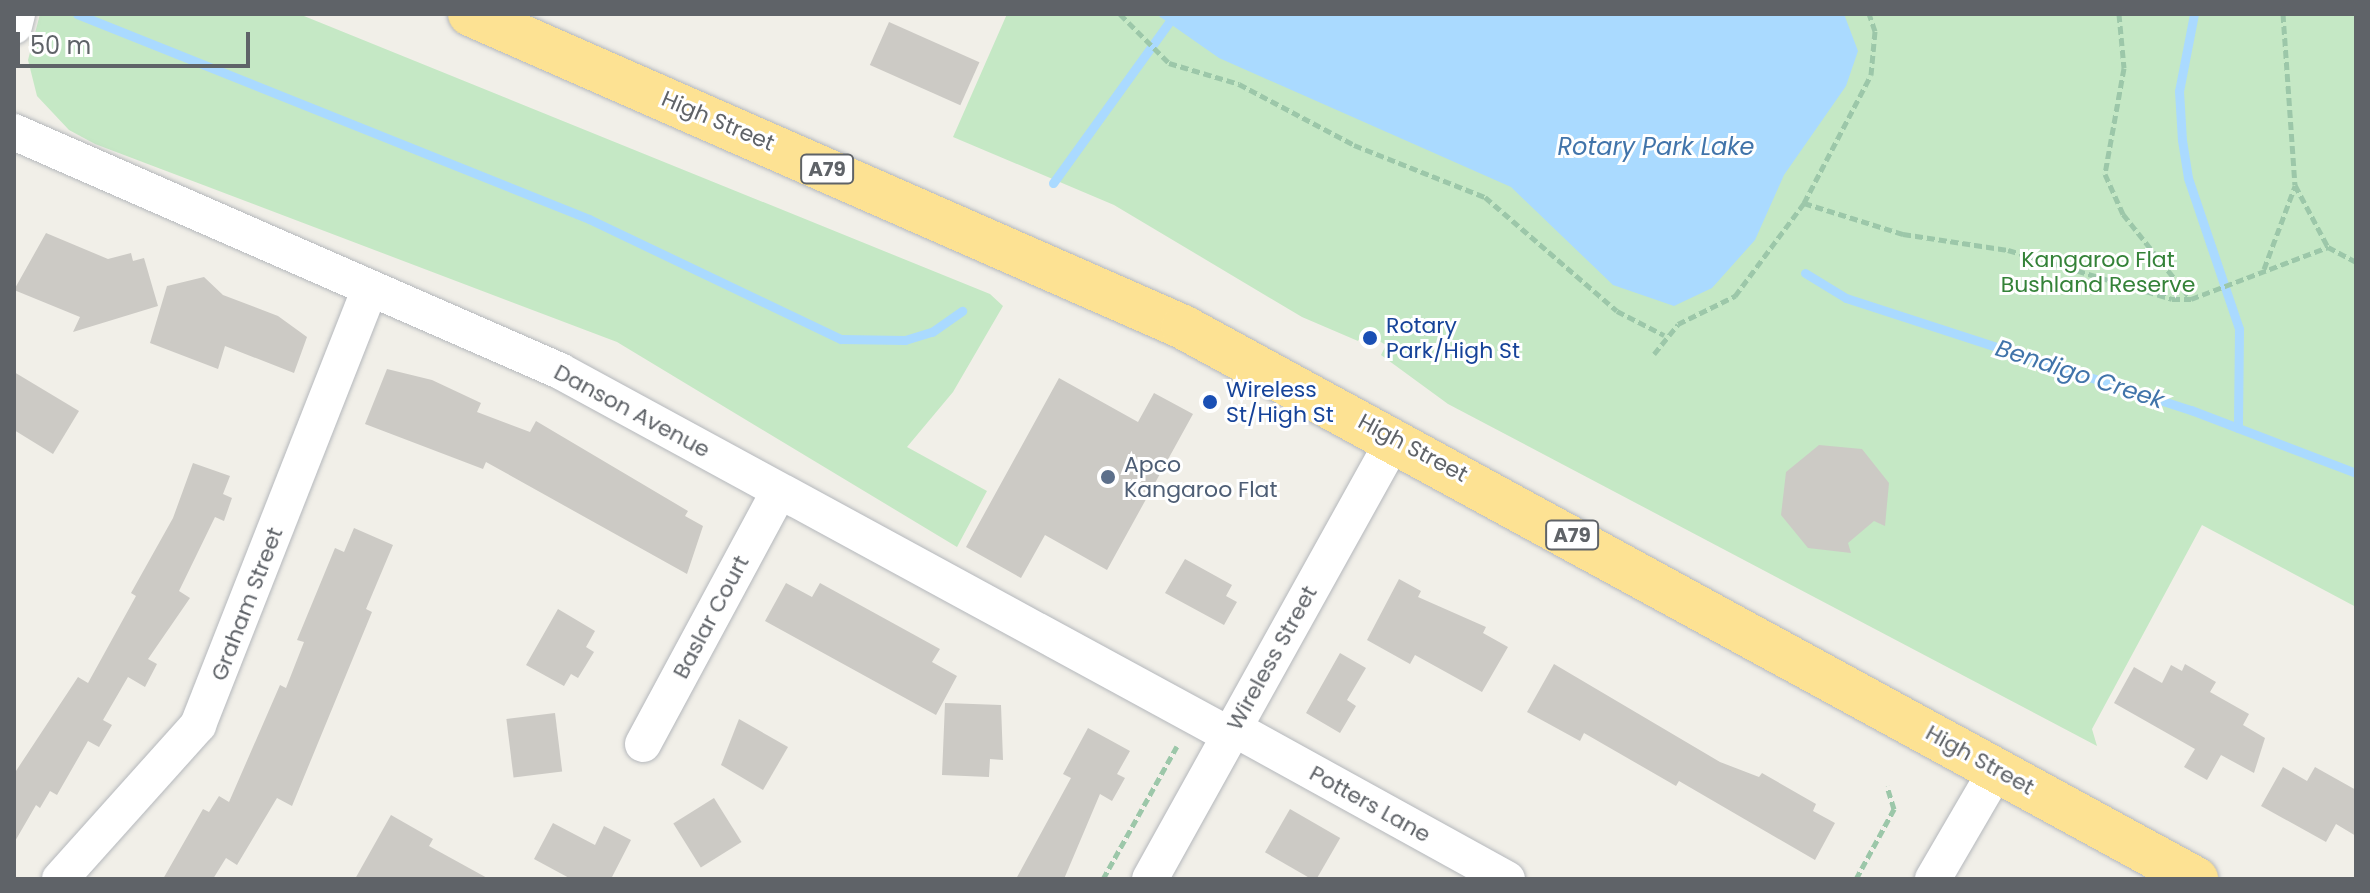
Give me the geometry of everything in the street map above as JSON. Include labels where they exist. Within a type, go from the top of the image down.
[{"type":"highway","name":"High Street","points":[[470,14],[1086,280],[1395,438],[2196,879]]},
{"type":"street","points":[[14,26],[17,14]]},
{"type":"street","name":"Danson Avenue","points":[[14,132],[560,371],[1231,732]]},
{"type":"street","name":"Graham Street","points":[[60,879],[198,725],[370,289]]},
{"type":"street","name":"Wireless Street","points":[[1150,879],[1395,438]]},
{"type":"street","name":"Baslar Court","points":[[643,744],[779,491]]},
{"type":"street","name":"Potters Lane","points":[[1231,732],[1507,879]]},
{"type":"street","points":[[1933,879],[1997,769]]},
{"type":"path","points":[[1120,14],[1156,56],[1239,84],[1354,145],[1485,197],[1617,311],[1664,335]]},
{"type":"path","points":[[1654,354],[1664,335],[1735,296],[1804,203],[1867,85],[1874,53],[1869,14]]},
{"type":"path","points":[[2119,14],[2124,68],[2105,174],[2123,214],[2177,289],[2191,299]]},
{"type":"path","points":[[2283,14],[2295,185],[2328,247],[2356,262]]},
{"type":"path","points":[[2264,269],[2295,185]]},
{"type":"path","points":[[1804,203],[1903,234],[2008,250],[2172,299],[2191,299],[2250,274],[2328,247]]},
{"type":"path","points":[[1103,879],[1177,746]]},
{"type":"path","points":[[1856,879],[1894,809],[1887,786]]},
{"type":"green space","points":[[40,14],[299,14],[990,294],[1003,306],[953,392],[907,447],[987,491],[957,547],[617,342],[95,144],[69,130],[37,96],[28,60]]},
{"type":"green space","name":"Kangaroo Flat Bushland Reserve","points":[[1007,14],[2356,14],[2356,607],[2202,525],[2092,729],[2097,746],[1448,404],[1381,355],[1386,345],[1363,332],[1358,341],[1302,317],[1114,205],[953,137]]},
{"type":"water","name":"Rotary Park Lake","points":[[1156,14],[1844,14],[1858,51],[1846,86],[1784,175],[1755,240],[1712,288],[1674,306],[1613,285],[1511,187],[1219,58]]},
{"type":"building","points":[[889,22],[979,62],[960,105],[870,65]]},
{"type":"building","points":[[46,233],[108,259],[131,253],[133,261],[144,258],[158,306],[73,332],[80,317],[14,290]]},
{"type":"building","points":[[204,277],[223,295],[278,316],[307,337],[294,373],[225,346],[218,369],[150,343],[167,286]]},
{"type":"building","points":[[387,369],[432,380],[481,403],[477,412],[530,432],[536,421],[688,511],[685,516],[703,526],[687,574],[486,462],[483,469],[365,424]]},
{"type":"building","points":[[14,372],[79,411],[53,454],[14,430]]},
{"type":"building","points":[[1059,378],[1138,422],[1154,393],[1193,414],[1107,570],[1045,535],[1021,578],[966,547]]},
{"type":"building","points":[[1819,445],[1862,449],[1889,483],[1885,526],[1874,521],[1848,543],[1851,553],[1808,548],[1781,515],[1786,472]]},
{"type":"building","points":[[193,463],[230,476],[223,494],[232,498],[224,521],[215,517],[179,591],[190,598],[148,659],[157,664],[145,687],[128,677],[103,720],[112,725],[99,747],[88,741],[57,795],[50,791],[40,808],[36,805],[14,843],[14,774],[78,677],[88,683],[136,596],[131,593],[173,518]]},
{"type":"building","points":[[354,528],[393,545],[366,609],[372,612],[292,806],[277,798],[237,865],[226,858],[213,879],[163,879],[203,809],[209,812],[219,796],[229,802],[280,685],[286,688],[304,642],[297,640],[335,548],[344,552]]},
{"type":"building","points":[[1185,559],[1232,585],[1226,596],[1237,602],[1224,625],[1165,593]]},
{"type":"building","points":[[1399,579],[1421,591],[1418,597],[1486,627],[1483,633],[1508,647],[1482,692],[1415,655],[1410,664],[1367,640]]},
{"type":"building","points":[[786,583],[812,597],[820,583],[940,649],[932,662],[957,676],[936,715],[765,621]]},
{"type":"building","points":[[558,609],[595,631],[586,647],[594,652],[578,678],[571,674],[564,686],[526,665]]},
{"type":"building","points":[[1340,653],[1366,668],[1347,700],[1356,706],[1340,733],[1306,713]]},
{"type":"building","points":[[1554,664],[1720,762],[1759,777],[1762,773],[1816,804],[1813,811],[1835,823],[1815,860],[1679,781],[1676,786],[1584,733],[1580,741],[1527,712]]},
{"type":"building","points":[[2185,664],[2216,682],[2210,692],[2249,714],[2243,725],[2265,738],[2254,773],[2221,755],[2207,780],[2184,767],[2195,749],[2114,703],[2134,667],[2162,683],[2171,665],[2182,671]]},
{"type":"building","points":[[945,703],[1001,705],[1003,760],[990,759],[989,777],[942,775]]},
{"type":"building","points":[[555,713],[562,772],[514,778],[506,719]]},
{"type":"building","points":[[739,719],[788,747],[763,790],[721,765]]},
{"type":"building","points":[[1088,728],[1130,751],[1117,774],[1125,778],[1112,801],[1100,794],[1064,879],[1016,879],[1071,778],[1063,774]]},
{"type":"building","points":[[2283,767],[2307,781],[2315,767],[2356,790],[2356,836],[2336,824],[2326,842],[2261,806]]},
{"type":"building","points":[[714,798],[742,842],[701,868],[673,823]]},
{"type":"building","points":[[1290,809],[1340,838],[1317,879],[1311,879],[1265,852]]},
{"type":"building","points":[[391,815],[433,839],[429,846],[489,879],[355,879]]},
{"type":"building","points":[[553,823],[595,845],[604,826],[631,840],[611,879],[571,879],[534,859]]},
{"type":"waterway","points":[[77,14],[589,219],[841,339],[905,340],[932,332],[962,311]]},
{"type":"waterway","points":[[1053,183],[1175,14]]},
{"type":"waterway","points":[[2194,14],[2179,91],[2182,140],[2188,178],[2239,329],[2238,428]]},
{"type":"waterway","name":"Bendigo Creek","points":[[1805,273],[1846,298],[2191,410],[2356,473]]},
{"type":"place","name":"Rotary Park/High St","points":[[1370,338]]},
{"type":"place","name":"Wireless St/High St","points":[[1210,402]]},
{"type":"place","name":"Apco Kangaroo Flat","points":[[1108,477]]}]
